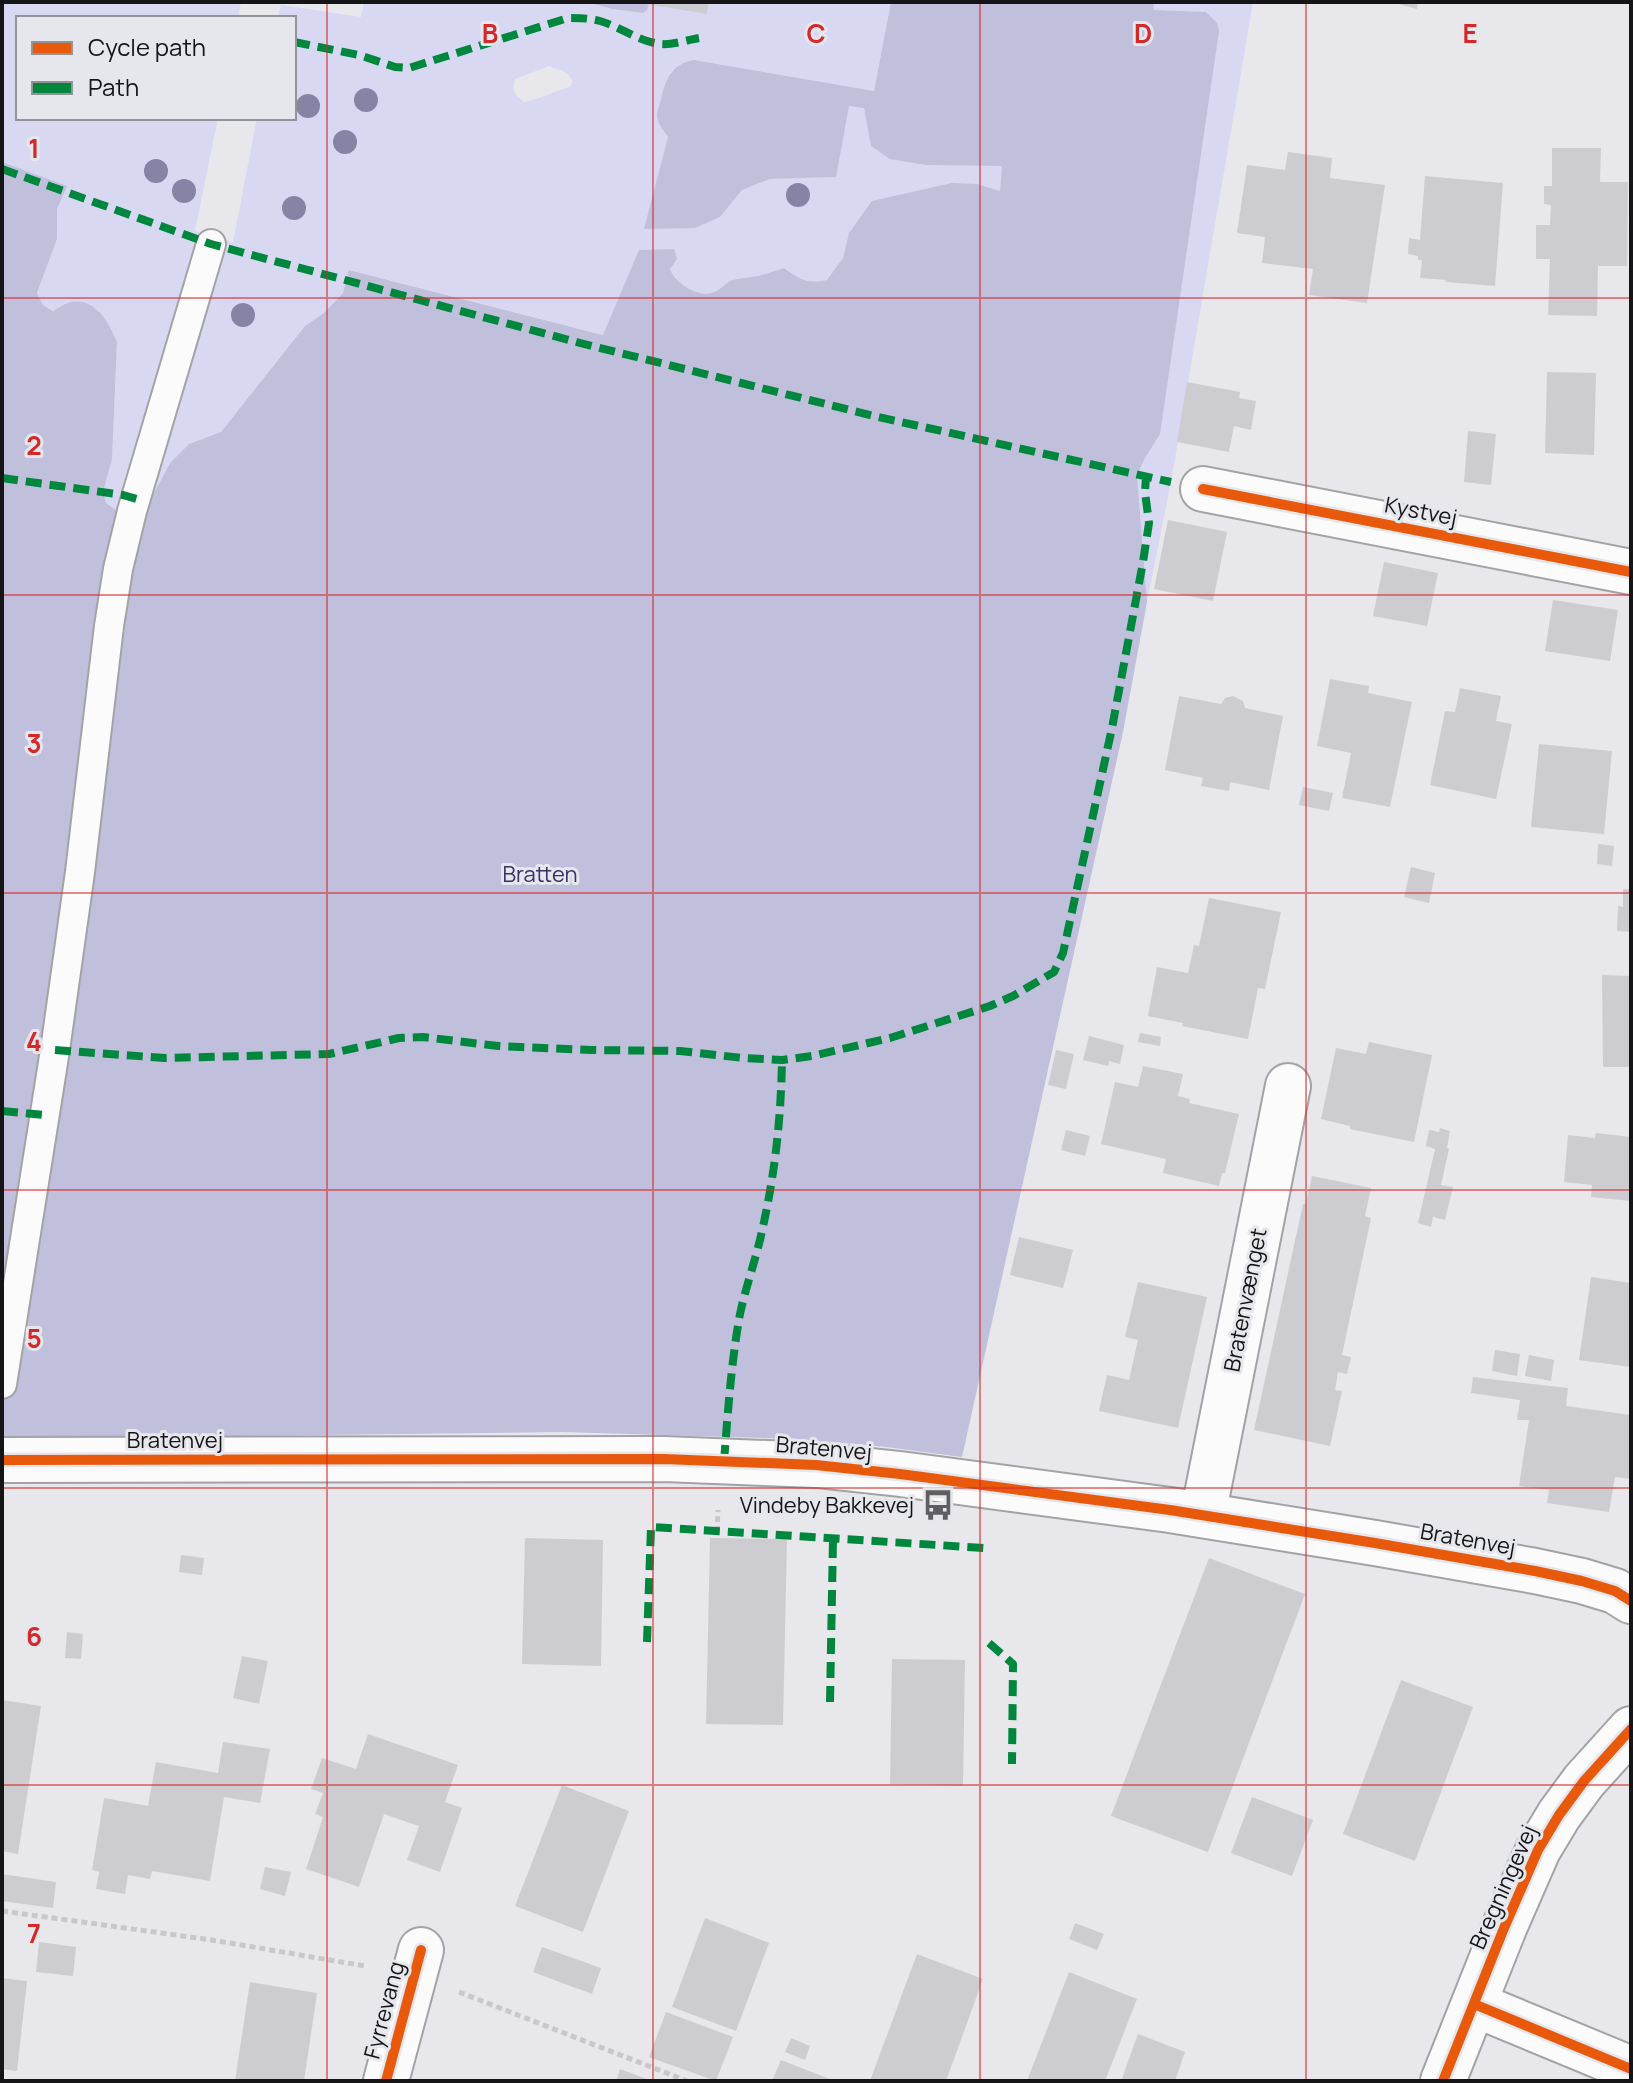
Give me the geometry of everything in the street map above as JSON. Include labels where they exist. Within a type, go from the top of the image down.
[{"type":"street","name":"Kystvej","points":[[1203,489],[1631,572]]},
{"type":"street","name":"Bratenvænget","points":[[1203,1515],[1288,1086]]},
{"type":"street","name":"Bratenvej","points":[[2,1460],[664,1459],[816,1465],[1203,1515],[1535,1571],[1615,1591],[1631,1601]]},
{"type":"street","name":"Bregningevej","points":[[1443,2081],[1538,1850],[1584,1781],[1631,1729]]},
{"type":"street","name":"Fyrrevang","points":[[386,2081],[417,1962]]},
{"type":"street","points":[[1474,2004],[1631,2069]]},
{"type":"lane","points":[[2,1384],[55,1050],[118,569],[132,511],[211,244]]},
{"type":"path","points":[[717,1532],[718,1509]]},
{"type":"path","points":[[2,1911],[212,1940],[417,1962],[687,2081]]},
{"type":"shaded area","points":[[2,2],[241,2],[238,16],[16,16],[16,120],[218,120],[195,231],[233,242],[257,120],[296,120],[296,16],[278,16],[281,5],[361,17],[364,2],[586,2],[643,13],[648,4],[707,13],[709,2],[891,2],[874,91],[694,60],[673,70],[660,126],[668,137],[645,229],[720,217],[742,190],[770,179],[835,177],[849,106],[864,107],[871,146],[926,165],[1002,166],[1000,191],[977,184],[849,233],[843,258],[827,281],[804,280],[784,268],[733,280],[717,291],[705,294],[687,287],[676,279],[670,269],[604,335],[350,270],[343,293],[324,313],[305,326],[221,432],[189,444],[170,463],[151,501],[116,510],[106,503],[103,492],[112,459],[117,342],[43,305],[37,293],[57,239],[57,209],[66,186],[2,162]],"holes":[[[549,66],[567,73],[573,81],[570,87],[524,102],[514,87],[515,79]]]},
{"type":"shaded area","points":[[1153,2],[1253,2],[1171,482],[1147,602],[1137,475],[1145,458],[1206,12],[1153,10]]},
{"type":"green space","points":[[586,2],[649,2],[643,13]]},
{"type":"green space","name":"Bratten","points":[[891,2],[1153,2],[1154,10],[1206,12],[1217,23],[1219,31],[1160,434],[1137,475],[1147,602],[1123,732],[962,1457],[800,1439],[562,1432],[2,1439],[2,162],[67,186],[57,209],[57,239],[37,293],[43,305],[53,311],[71,302],[88,304],[106,320],[117,342],[112,459],[103,492],[106,503],[116,510],[150,501],[170,463],[189,444],[221,432],[305,326],[324,313],[343,293],[349,270],[603,335],[639,250],[674,249],[677,259],[670,269],[672,274],[687,287],[705,294],[717,291],[733,280],[784,268],[804,280],[827,280],[843,258],[849,233],[872,201],[952,183],[977,184],[1000,191],[1002,166],[926,165],[890,159],[871,146],[864,108],[849,106],[836,177],[770,179],[742,190],[720,217],[695,228],[644,229],[668,137],[657,114],[666,82],[676,68],[694,60],[874,91]]},
{"type":"building","points":[[646,2],[709,2],[707,14]]},
{"type":"building","points":[[1391,2],[1418,2],[1417,9]]},
{"type":"building","points":[[1552,148],[1601,148],[1600,182],[1628,182],[1627,266],[1598,266],[1597,316],[1548,315],[1550,259],[1536,259],[1536,225],[1550,225],[1551,205],[1544,204],[1544,186],[1552,186]]},
{"type":"building","points":[[1288,152],[1332,158],[1330,178],[1385,185],[1367,303],[1309,295],[1313,269],[1262,263],[1265,237],[1237,233],[1247,165],[1285,170]]},
{"type":"building","points":[[1425,176],[1503,183],[1495,286],[1420,278],[1422,260],[1408,254],[1409,238],[1420,240]]},
{"type":"building","points":[[1547,372],[1596,373],[1594,455],[1545,453]]},
{"type":"building","points":[[1187,382],[1240,392],[1239,398],[1256,401],[1251,430],[1234,426],[1229,452],[1177,442]]},
{"type":"building","points":[[1468,431],[1496,434],[1491,485],[1464,482]]},
{"type":"building","points":[[1168,520],[1227,532],[1213,601],[1154,589]]},
{"type":"building","points":[[1384,562],[1438,573],[1427,626],[1373,616]]},
{"type":"building","points":[[1553,600],[1618,610],[1610,661],[1545,651]]},
{"type":"building","points":[[1330,679],[1369,686],[1368,693],[1412,702],[1390,807],[1342,798],[1351,753],[1317,746]]},
{"type":"building","points":[[1460,688],[1501,696],[1496,721],[1512,724],[1496,799],[1430,785],[1445,711],[1455,712]]},
{"type":"building","points":[[1179,696],[1221,704],[1225,698],[1233,696],[1243,701],[1245,708],[1283,716],[1269,790],[1230,782],[1229,791],[1201,786],[1203,778],[1165,770]]},
{"type":"building","points":[[1539,744],[1612,751],[1604,834],[1531,827]]},
{"type":"building","points":[[1303,787],[1333,793],[1329,811],[1299,805]]},
{"type":"building","points":[[1598,844],[1614,846],[1612,866],[1597,864]]},
{"type":"building","points":[[1411,867],[1435,873],[1429,903],[1404,897]]},
{"type":"building","points":[[1623,889],[1631,889],[1631,932],[1617,931],[1618,906],[1623,907]]},
{"type":"building","points":[[1209,898],[1281,912],[1265,989],[1258,988],[1248,1039],[1148,1016],[1157,967],[1188,973],[1194,945],[1199,946]]},
{"type":"building","points":[[1602,975],[1631,976],[1631,1067],[1603,1067]]},
{"type":"building","points":[[1140,1033],[1161,1037],[1160,1046],[1138,1042]]},
{"type":"building","points":[[1089,1036],[1124,1045],[1120,1064],[1109,1061],[1108,1066],[1083,1060]]},
{"type":"building","points":[[1369,1042],[1432,1055],[1414,1142],[1350,1129],[1350,1126],[1321,1119],[1336,1048],[1366,1054]]},
{"type":"building","points":[[1056,1050],[1074,1054],[1066,1089],[1048,1085]]},
{"type":"building","points":[[1143,1066],[1183,1074],[1178,1096],[1190,1099],[1189,1103],[1239,1114],[1219,1186],[1163,1173],[1166,1159],[1101,1144],[1115,1082],[1138,1087]]},
{"type":"building","points":[[1440,1128],[1450,1131],[1441,1185],[1453,1187],[1445,1220],[1433,1217],[1431,1227],[1418,1223],[1435,1149],[1426,1146],[1429,1130],[1439,1132]]},
{"type":"building","points":[[1066,1130],[1090,1136],[1085,1156],[1061,1150]]},
{"type":"building","points":[[1596,1133],[1631,1137],[1631,1201],[1591,1197],[1592,1185],[1564,1182],[1568,1135],[1595,1138]]},
{"type":"building","points":[[1312,1176],[1371,1188],[1365,1216],[1371,1218],[1342,1355],[1351,1357],[1347,1374],[1338,1372],[1335,1390],[1342,1391],[1330,1446],[1254,1430],[1303,1204],[1306,1204]]},
{"type":"building","points":[[1019,1237],[1073,1250],[1063,1288],[1010,1275]]},
{"type":"building","points":[[1591,1277],[1631,1283],[1631,1367],[1579,1360]]},
{"type":"building","points":[[1138,1282],[1207,1297],[1178,1428],[1099,1411],[1107,1375],[1129,1380],[1138,1340],[1125,1337]]},
{"type":"building","points":[[1495,1350],[1520,1354],[1517,1376],[1492,1371]]},
{"type":"building","points":[[1529,1355],[1554,1360],[1551,1381],[1525,1376]]},
{"type":"building","points":[[1473,1377],[1568,1388],[1566,1406],[1631,1415],[1631,1479],[1615,1477],[1609,1512],[1547,1503],[1549,1490],[1519,1486],[1529,1420],[1517,1420],[1520,1400],[1471,1393]]},
{"type":"building","points":[[525,1538],[603,1540],[601,1666],[522,1664]]},
{"type":"building","points":[[710,1538],[787,1539],[783,1725],[706,1724]]},
{"type":"building","points":[[181,1555],[204,1558],[202,1575],[179,1572]]},
{"type":"building","points":[[1209,1558],[1305,1594],[1208,1852],[1111,1816]]},
{"type":"building","points":[[67,1632],[83,1634],[81,1659],[65,1658]]},
{"type":"building","points":[[242,1656],[268,1661],[259,1704],[233,1698]]},
{"type":"building","points":[[892,1659],[965,1660],[963,1786],[890,1784]]},
{"type":"building","points":[[1401,1680],[1473,1707],[1415,1861],[1343,1834]]},
{"type":"building","points":[[2,1700],[41,1706],[18,1854],[2,1851]]},
{"type":"building","points":[[368,1734],[458,1765],[445,1802],[462,1808],[440,1872],[407,1860],[419,1826],[384,1814],[359,1887],[306,1869],[323,1817],[315,1814],[323,1793],[311,1789],[322,1758],[356,1769]]},
{"type":"building","points":[[223,1742],[270,1749],[260,1803],[224,1797],[210,1881],[152,1871],[150,1879],[128,1875],[125,1894],[96,1889],[99,1872],[92,1870],[104,1798],[148,1806],[156,1762],[218,1773]]},
{"type":"building","points":[[562,1785],[629,1811],[583,1932],[515,1906]]},
{"type":"building","points":[[1252,1797],[1313,1820],[1292,1876],[1231,1853]]},
{"type":"building","points":[[265,1867],[291,1872],[285,1896],[260,1889]]},
{"type":"building","points":[[2,1874],[56,1882],[53,1908],[2,1901]]},
{"type":"building","points":[[705,1918],[769,1943],[736,2031],[672,2007]]},
{"type":"building","points":[[1075,1923],[1104,1934],[1097,1950],[1069,1939]]},
{"type":"building","points":[[39,1942],[76,1947],[73,1976],[36,1972]]},
{"type":"building","points":[[542,1947],[601,1968],[592,1994],[533,1972]]},
{"type":"building","points":[[917,1954],[983,1979],[946,2081],[870,2081]]},
{"type":"building","points":[[1069,1972],[1137,1999],[1105,2081],[1027,2081]]},
{"type":"building","points":[[2,1978],[27,1981],[17,2071],[2,2069]]},
{"type":"building","points":[[250,1982],[317,1993],[304,2081],[235,2081]]},
{"type":"building","points":[[666,2012],[733,2037],[716,2081],[649,2057]]},
{"type":"building","points":[[1138,2034],[1185,2052],[1175,2081],[1121,2081]]},
{"type":"building","points":[[791,2038],[810,2046],[805,2060],[785,2052]]},
{"type":"building","points":[[781,2060],[835,2081],[772,2081]]},
{"type":"building","points":[[620,2069],[652,2081],[616,2081]]},
{"type":"marked path","points":[[296,42],[409,68],[568,18],[600,21],[661,44],[699,38]]},
{"type":"marked path","points":[[2,169],[211,244],[580,343],[874,416],[1171,482]]},
{"type":"marked path","points":[[55,1050],[165,1058],[329,1054],[399,1038],[423,1037],[498,1046],[680,1051],[782,1060],[890,1038],[1013,996],[1054,972],[1063,953],[1112,728],[1143,562],[1149,523],[1146,477]]},
{"type":"marked path","points":[[2,478],[137,499]]},
{"type":"marked path","points":[[724,1461],[740,1314],[767,1210],[774,1167],[782,1060]]},
{"type":"marked path","points":[[2,1111],[44,1115]]},
{"type":"marked path","points":[[647,1642],[651,1527],[985,1548]]},
{"type":"marked path","points":[[830,1702],[833,1539]]},
{"type":"marked path","points":[[989,1643],[1013,1664],[1012,1764]]},
{"type":"cycle path","points":[[1203,489],[1631,572]]},
{"type":"cycle path","points":[[2,1460],[664,1459],[816,1465],[1170,1510],[1375,1543],[1582,1581],[1615,1591],[1631,1601]]},
{"type":"cycle path","points":[[1443,2081],[1538,1850],[1584,1781],[1631,1729]]},
{"type":"cycle path","points":[[386,2081],[421,1950]]},
{"type":"cycle path","points":[[1474,2004],[1631,2069]]},
{"type":"place","name":"Vindeby Bakkevej","points":[[938,1505]]}]
